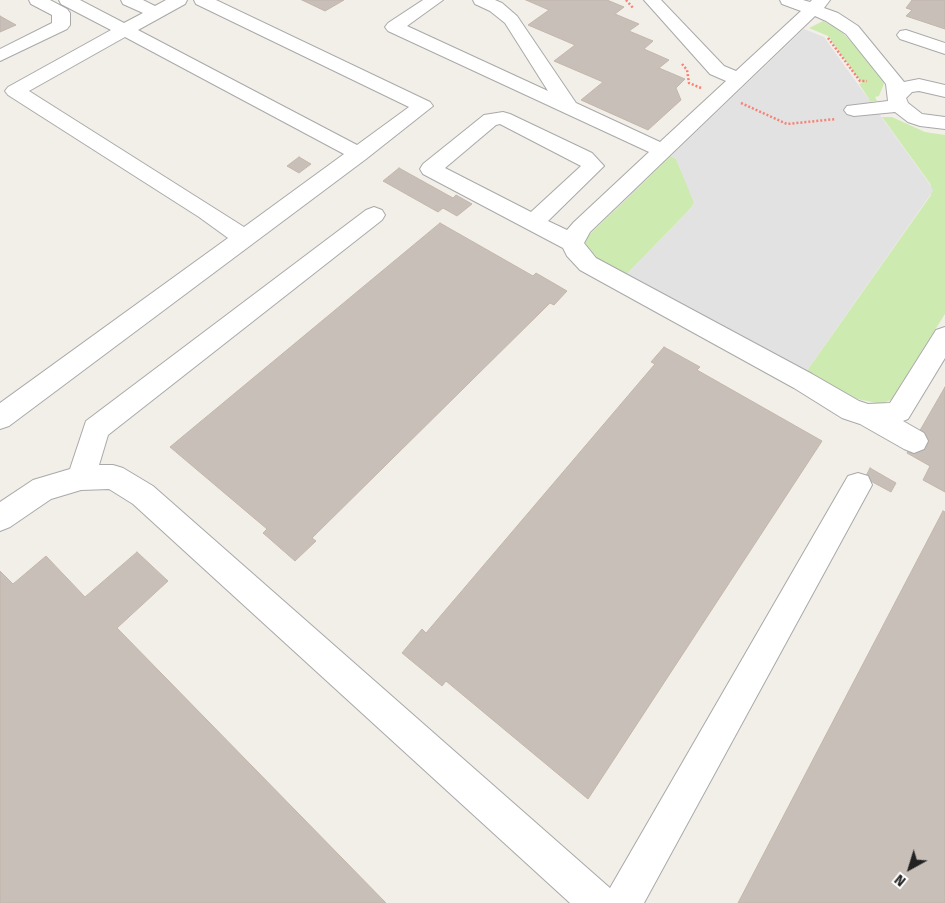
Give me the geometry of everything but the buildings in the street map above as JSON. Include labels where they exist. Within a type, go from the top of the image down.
[{"type":"street","points":[[0,56],[61,25],[61,13],[37,0]]},
{"type":"street","points":[[67,0],[359,154]]},
{"type":"street","points":[[129,0],[156,13]]},
{"type":"street","points":[[179,0],[15,91],[207,212],[244,238]]},
{"type":"street","points":[[0,418],[424,106],[202,0]]},
{"type":"street","points":[[435,0],[394,27],[663,152]]},
{"type":"street","points":[[481,0],[496,7],[511,20],[570,109]]},
{"type":"street","points":[[652,0],[717,70],[738,79]]},
{"type":"street","points":[[788,0],[817,4],[843,23],[860,39],[895,83],[898,102],[915,118],[927,122],[945,123]]},
{"type":"street","points":[[817,4],[582,227],[574,236],[573,243],[575,250],[588,264],[804,381],[851,410],[868,416],[914,441]]},
{"type":"street","points":[[906,35],[945,48]]},
{"type":"street","points":[[860,39],[934,82]]},
{"type":"street","points":[[898,102],[900,91],[908,87],[934,82]]},
{"type":"street","points":[[854,110],[898,102]]},
{"type":"street","points":[[533,223],[594,166],[585,158],[503,118],[491,119],[430,170],[533,223],[573,243]]},
{"type":"street","points":[[81,478],[96,429],[374,215]]},
{"type":"street","points":[[868,416],[891,415],[899,412],[945,337]]},
{"type":"street","points":[[0,518],[42,489],[81,478],[113,477],[143,495],[598,903]]},
{"type":"street","points":[[623,903],[858,485]]},
{"type":"path","points":[[626,0],[638,14]]},
{"type":"path","points":[[826,36],[860,82],[872,80]]},
{"type":"path","points":[[681,63],[687,70],[689,82],[704,89]]},
{"type":"green space","points":[[823,21],[838,28],[883,75],[884,84],[879,96],[875,97],[877,101],[859,103],[869,99],[859,84],[862,83],[828,36],[809,28]]},
{"type":"green space","points":[[882,117],[892,117],[925,132],[945,135],[945,314],[891,400],[881,404],[857,399],[806,372],[931,195],[931,185]]},
{"type":"green space","points":[[671,156],[676,159],[693,197],[694,203],[691,208],[626,275],[593,258],[585,244],[588,236]]},
{"type":"shaded area","points":[[804,29],[824,37],[933,191],[806,372],[626,275],[694,203],[676,159],[671,156]]}]
